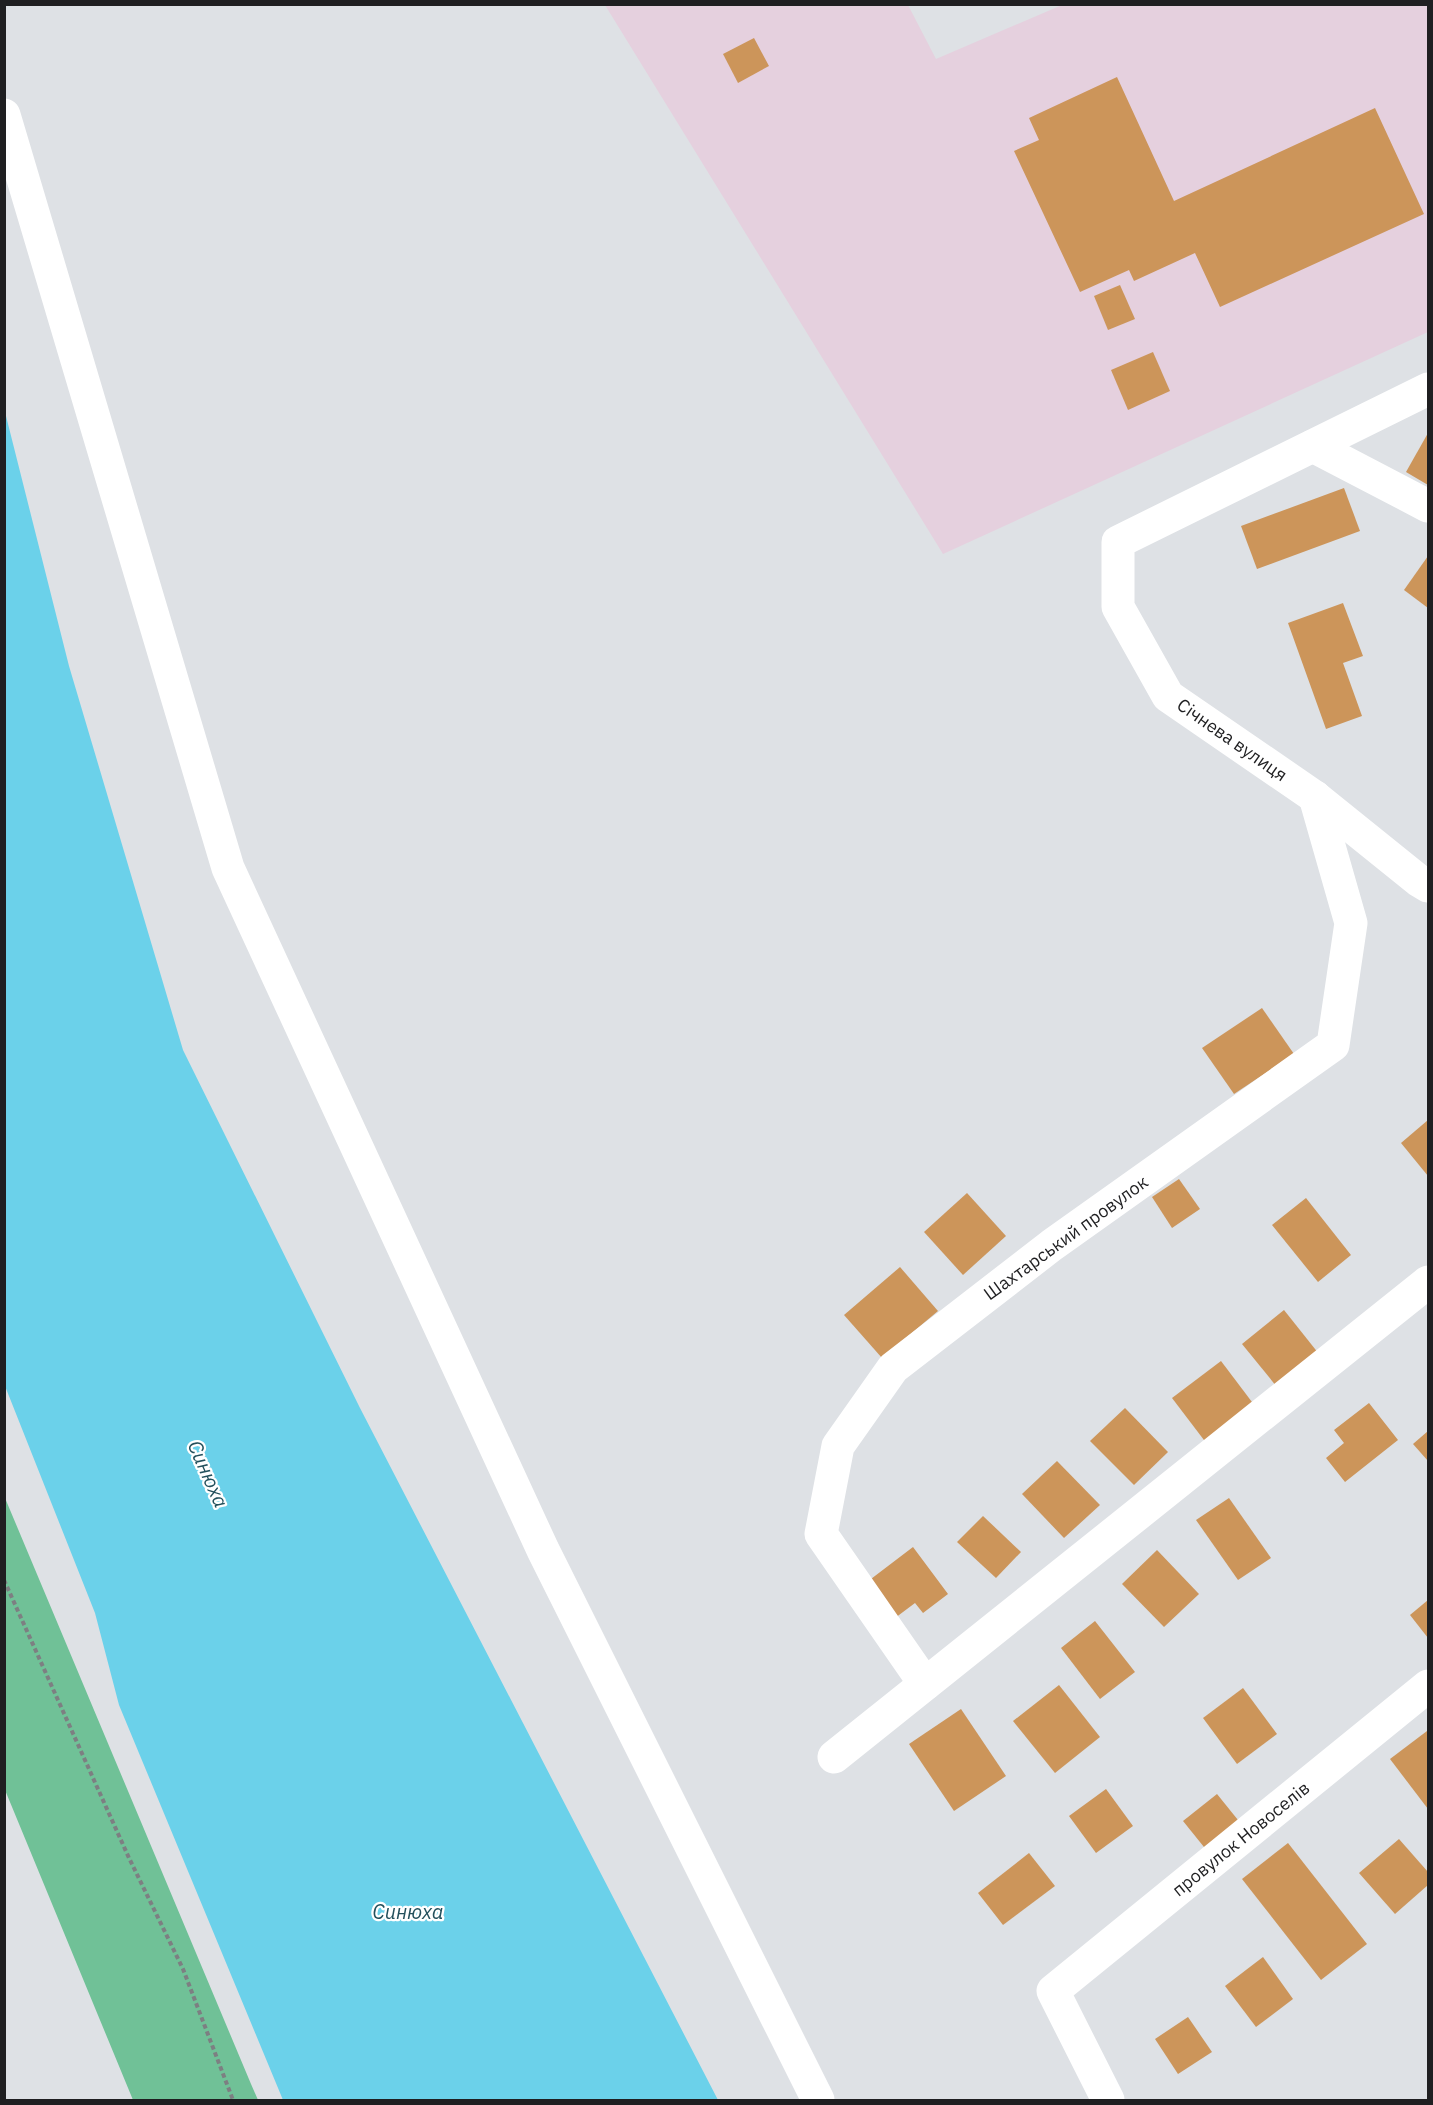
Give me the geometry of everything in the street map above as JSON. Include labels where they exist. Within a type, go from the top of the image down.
[{"type":"street","points":[[4,115],[228,868],[543,1550],[818,2100]]},
{"type":"street","points":[[1313,446],[1428,389]]},
{"type":"street","points":[[1313,446],[1428,506]]},
{"type":"street","name":"Січнева вулиця","points":[[1313,446],[1118,542],[1118,607],[1168,696],[1314,797],[1428,886]]},
{"type":"street","name":"Шахтарський провулок","points":[[926,1684],[821,1534],[838,1446],[893,1368],[1052,1245],[1333,1045],[1351,922],[1314,797]]},
{"type":"street","points":[[834,1757],[1428,1282]]},
{"type":"street","name":"провулок Новоселів","points":[[1108,2100],[1053,1991],[1428,1686]]},
{"type":"path","points":[[4,1580],[129,1858],[183,1969],[233,2100]]},
{"type":"shaded area","points":[[605,5],[908,5],[936,59],[1062,5],[1428,5],[1428,332],[943,554]]},
{"type":"green space","points":[[5,1498],[258,2100],[133,2100],[5,1790]]},
{"type":"water","name":"Синюха","points":[[5,412],[69,666],[183,1050],[360,1408],[718,2100],[283,2100],[119,1705],[95,1613],[5,1386]]},
{"type":"building","points":[[754,38],[769,66],[738,83],[723,54]]},
{"type":"building","points":[[1117,77],[1174,201],[1375,108],[1424,214],[1220,307],[1195,253],[1134,281],[1129,270],[1080,292],[1014,151],[1039,140],[1029,118]]},
{"type":"building","points":[[1120,285],[1135,319],[1108,330],[1094,296]]},
{"type":"building","points":[[1153,352],[1170,391],[1128,410],[1111,370]]},
{"type":"building","points":[[1428,433],[1428,485],[1406,472]]},
{"type":"building","points":[[1344,488],[1360,531],[1257,569],[1241,526]]},
{"type":"building","points":[[1428,556],[1428,608],[1404,590]]},
{"type":"building","points":[[1343,603],[1363,656],[1343,663],[1362,716],[1326,729],[1288,623]]},
{"type":"building","points":[[1262,1008],[1294,1054],[1234,1094],[1202,1048]]},
{"type":"building","points":[[1428,1120],[1428,1176],[1401,1143]]},
{"type":"building","points":[[1179,1179],[1200,1209],[1172,1228],[1152,1197]]},
{"type":"building","points":[[967,1193],[1006,1236],[963,1275],[924,1232]]},
{"type":"building","points":[[1306,1198],[1351,1255],[1318,1282],[1272,1225]]},
{"type":"building","points":[[900,1267],[938,1311],[882,1358],[844,1315]]},
{"type":"building","points":[[1284,1310],[1319,1354],[1277,1387],[1242,1344]]},
{"type":"building","points":[[1221,1361],[1255,1406],[1207,1444],[1172,1398]]},
{"type":"building","points":[[1369,1403],[1398,1440],[1345,1482],[1326,1458],[1344,1443],[1334,1430]]},
{"type":"building","points":[[1125,1408],[1168,1452],[1134,1485],[1090,1441]]},
{"type":"building","points":[[1428,1431],[1428,1461],[1413,1444]]},
{"type":"building","points":[[1057,1461],[1100,1505],[1064,1538],[1022,1494]]},
{"type":"building","points":[[1229,1498],[1271,1558],[1238,1580],[1196,1520]]},
{"type":"building","points":[[983,1516],[1021,1552],[996,1578],[957,1542]]},
{"type":"building","points":[[913,1547],[948,1594],[923,1613],[915,1603],[895,1618],[867,1582]]},
{"type":"building","points":[[1157,1550],[1199,1594],[1164,1627],[1122,1584]]},
{"type":"building","points":[[1428,1600],[1428,1638],[1410,1615]]},
{"type":"building","points":[[1095,1621],[1135,1672],[1100,1699],[1061,1648]]},
{"type":"building","points":[[1059,1685],[1100,1737],[1055,1773],[1013,1721]]},
{"type":"building","points":[[1243,1688],[1277,1734],[1237,1764],[1203,1718]]},
{"type":"building","points":[[961,1709],[1006,1776],[954,1811],[909,1744]]},
{"type":"building","points":[[1428,1732],[1428,1809],[1390,1759]]},
{"type":"building","points":[[1106,1789],[1133,1826],[1096,1853],[1069,1816]]},
{"type":"building","points":[[1217,1794],[1242,1825],[1208,1852],[1183,1821]]},
{"type":"building","points":[[1399,1839],[1428,1872],[1428,1885],[1395,1914],[1359,1873]]},
{"type":"building","points":[[1288,1843],[1367,1944],[1321,1980],[1242,1879]]},
{"type":"building","points":[[1029,1853],[1055,1886],[1003,1925],[978,1893]]},
{"type":"building","points":[[1263,1957],[1293,1999],[1256,2027],[1225,1986]]},
{"type":"building","points":[[1188,2017],[1212,2052],[1178,2074],[1155,2039]]}]
